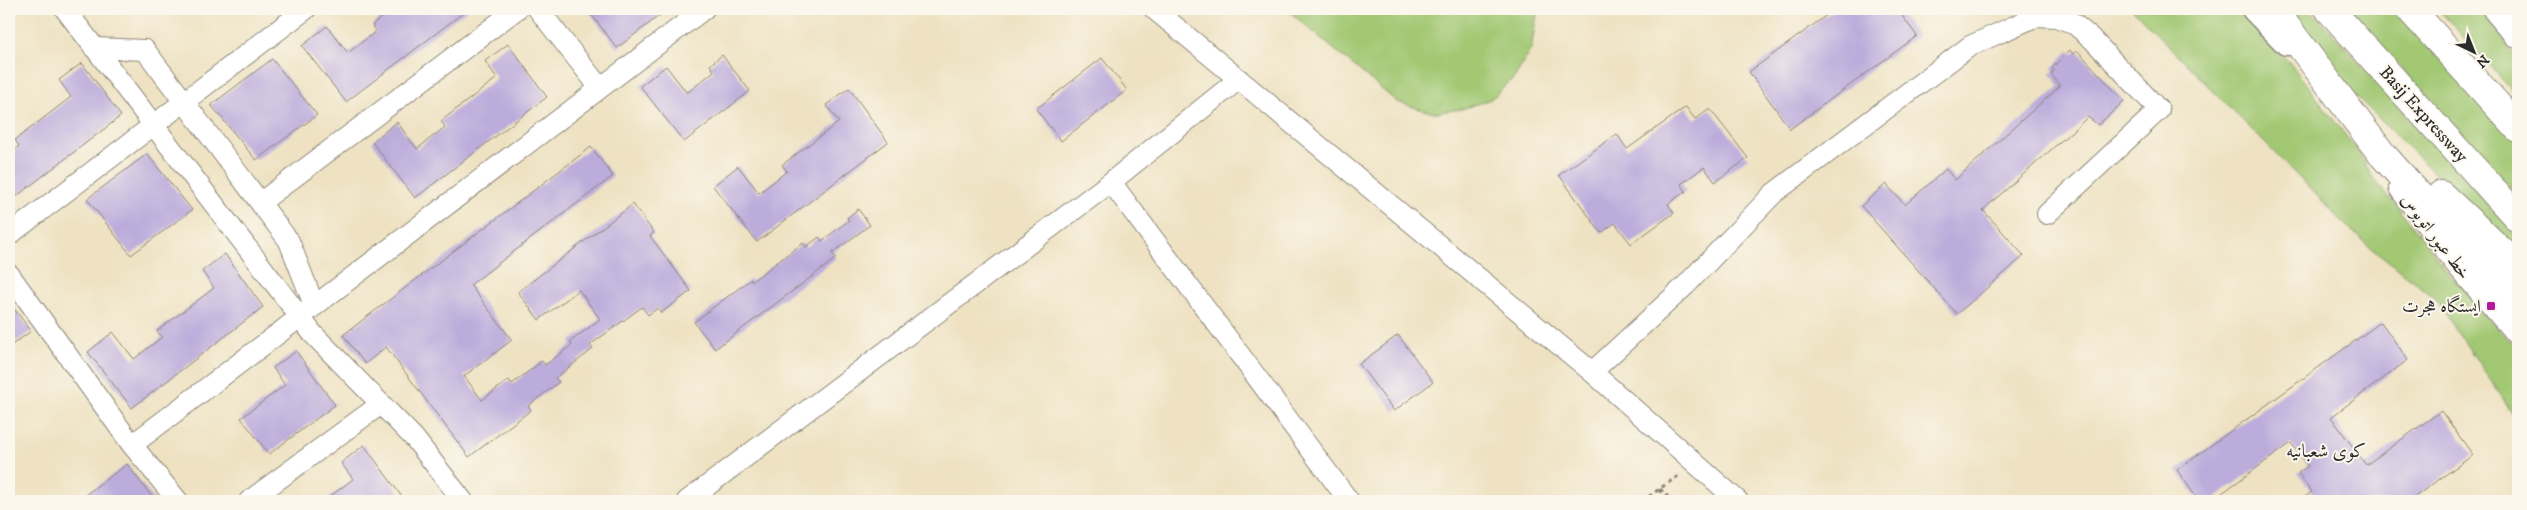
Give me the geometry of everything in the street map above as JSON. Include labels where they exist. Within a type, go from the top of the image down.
[{"type":"highway","points":[[2273,9],[2381,153],[2518,306]]},
{"type":"highway","name":"Basij Expressway","points":[[2329,9],[2518,218]]},
{"type":"highway","points":[[2410,9],[2518,128]]},
{"type":"highway","points":[[2497,9],[2518,34]]},
{"type":"highway","points":[[2510,9],[2518,21]]},
{"type":"highway","points":[[2317,69],[2439,194],[2518,267]]},
{"type":"main road","points":[[2255,9],[2272,28],[2317,69]]},
{"type":"lane","points":[[64,9],[153,124],[307,311]]},
{"type":"lane","points":[[9,235],[306,9]]},
{"type":"lane","points":[[261,202],[517,9]]},
{"type":"lane","points":[[538,9],[600,88]]},
{"type":"lane","points":[[132,445],[704,9]]},
{"type":"lane","points":[[1154,9],[1592,372],[1738,501]]},
{"type":"lane","points":[[1592,372],[1686,285],[1774,193],[1970,46],[2037,16],[2056,17],[2073,23],[2091,38],[2159,110],[2047,214]]},
{"type":"lane","points":[[94,48],[145,50],[289,241],[313,334],[415,439],[463,501]]},
{"type":"lane","points":[[687,501],[1112,182],[1239,79]]},
{"type":"lane","name":"خط عبور اتوبوس","points":[[2381,153],[2403,195],[2427,229],[2518,337]]},
{"type":"lane","points":[[1112,182],[1349,501]]},
{"type":"lane","points":[[9,274],[132,445],[178,501]]},
{"type":"lane","points":[[249,501],[381,404]]},
{"type":"path","points":[[1642,501],[1696,464]]},
{"type":"path","points":[[1660,489],[1661,501]]},
{"type":"path","points":[[1660,489],[1672,501]]},
{"type":"green space","points":[[1286,9],[1538,9],[1531,49],[1515,77],[1491,99],[1462,109],[1433,113],[1397,102]]},
{"type":"green space","points":[[2132,9],[2237,9],[2290,63],[2359,153],[2374,179],[2418,232],[2446,270],[2518,350],[2518,421],[2434,297],[2358,237]]},
{"type":"green space","points":[[2281,9],[2310,9],[2518,237],[2518,256],[2354,94]]},
{"type":"green space","points":[[2348,9],[2399,9],[2518,142],[2518,196]]},
{"type":"green space","points":[[2438,9],[2479,9],[2518,58],[2518,97]]},
{"type":"building","points":[[392,9],[468,9],[346,102],[302,46],[327,26],[348,53],[376,31],[372,25]]},
{"type":"building","points":[[587,9],[668,9],[617,48]]},
{"type":"building","points":[[1835,9],[1897,9],[1917,36],[1790,129],[1749,72]]},
{"type":"building","points":[[508,44],[547,97],[415,198],[372,142],[397,122],[417,149],[445,127],[441,121],[497,78],[485,61]]},
{"type":"building","points":[[2070,50],[2073,54],[2077,50],[2124,101],[2098,125],[2088,117],[1983,210],[2024,256],[1957,314],[1861,206],[1886,184],[1905,205],[1946,169],[1955,180],[2060,86],[2051,74],[2054,71],[2052,68]]},
{"type":"building","points":[[722,55],[750,91],[684,142],[640,86],[666,66],[687,93],[714,71],[710,65]]},
{"type":"building","points":[[1102,58],[1127,90],[1061,141],[1036,109]]},
{"type":"building","points":[[272,59],[317,115],[256,160],[211,105]]},
{"type":"building","points":[[82,63],[121,116],[9,202],[9,154],[19,146],[15,140],[71,97],[59,80]]},
{"type":"building","points":[[849,88],[888,142],[757,242],[713,186],[738,166],[759,193],[787,171],[782,165],[839,122],[826,105]]},
{"type":"building","points":[[1686,107],[1695,119],[1710,109],[1748,158],[1715,182],[1704,167],[1681,184],[1686,191],[1668,204],[1674,213],[1631,244],[1615,223],[1601,233],[1559,175],[1617,134],[1627,149]]},
{"type":"building","points":[[591,147],[613,176],[470,285],[512,340],[464,376],[482,400],[509,380],[512,384],[542,361],[545,365],[572,345],[570,342],[600,319],[579,290],[539,320],[518,292],[633,204],[654,233],[650,236],[691,291],[661,313],[658,308],[648,315],[642,307],[590,345],[593,349],[555,378],[559,382],[528,406],[531,410],[469,457],[386,347],[365,364],[343,335]]},
{"type":"building","points":[[147,154],[192,210],[131,255],[87,199]]},
{"type":"building","points":[[858,209],[870,225],[832,253],[836,258],[715,349],[694,322],[803,243],[806,247],[819,237],[822,241],[849,220],[847,218]]},
{"type":"building","points":[[225,254],[263,307],[132,408],[88,352],[113,332],[134,359],[162,337],[157,331],[214,288],[202,271]]},
{"type":"building","points":[[9,302],[31,331],[9,347]]},
{"type":"building","points":[[2381,322],[2408,360],[2331,417],[2366,465],[2441,411],[2473,455],[2409,501],[2299,501],[2312,492],[2298,473],[2308,466],[2291,443],[2211,501],[2199,501],[2177,470]]},
{"type":"building","points":[[1398,335],[1433,382],[1394,411],[1359,364]]},
{"type":"building","points":[[296,351],[335,405],[269,454],[241,418],[285,385],[273,368]]},
{"type":"building","points":[[364,445],[405,501],[324,501],[353,479],[341,463]]},
{"type":"building","points":[[127,464],[155,501],[77,501]]},
{"type":"place","name":"ایستگاه هجرت","points":[[2491,306]]},
{"type":"district","name":"کوی شعبانیه","points":[[2326,450]]}]
